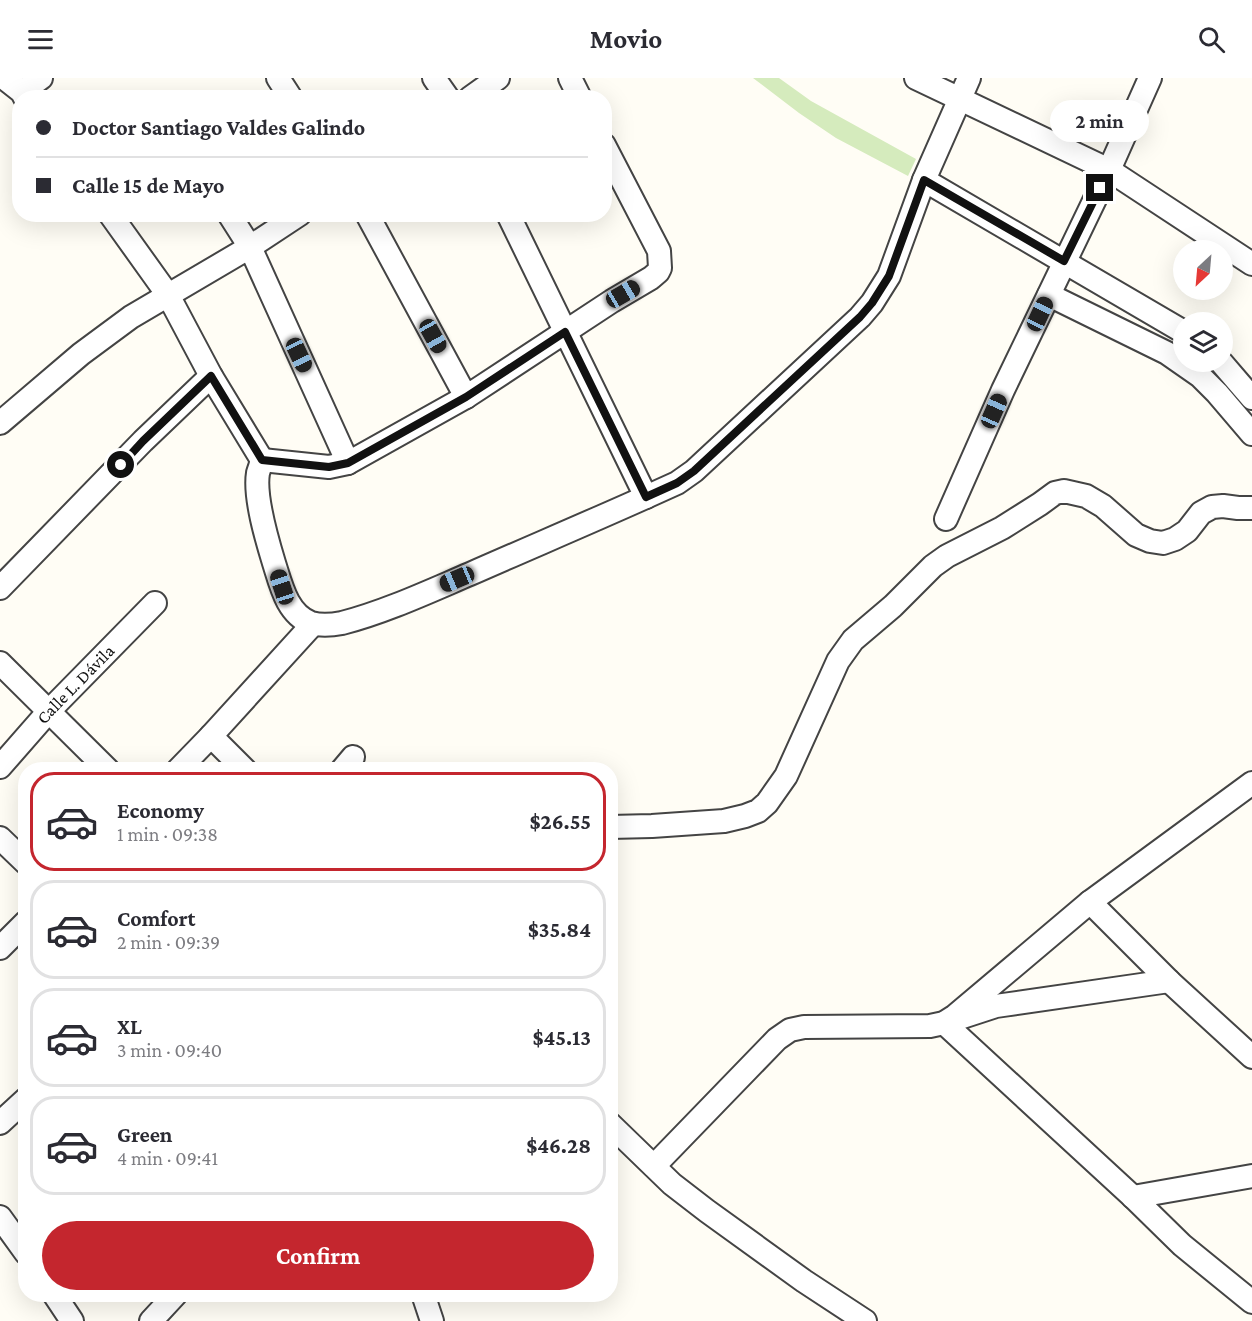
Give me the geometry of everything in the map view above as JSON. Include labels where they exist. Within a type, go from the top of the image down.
[{"type":"street","points":[[4,78],[18,90]]},
{"type":"street","points":[[29,90],[40,78]]},
{"type":"street","points":[[481,90],[498,78]]},
{"type":"street","points":[[916,78],[964,88],[1109,170],[1252,264]]},
{"type":"street","points":[[946,519],[1003,390],[1109,170],[1150,78]]},
{"type":"street","points":[[116,222],[168,295],[211,376],[262,460],[258,472],[259,500],[269,547],[291,607],[302,619],[313,624],[342,623],[418,596],[677,483],[694,471],[860,317],[872,303],[889,276],[924,180],[964,88]]},
{"type":"street","points":[[262,460],[329,467],[348,463],[466,397],[651,278],[660,267],[659,251],[612,160]]},
{"type":"street","points":[[924,180],[1173,325]]},
{"type":"street","points":[[234,222],[250,247],[348,463]]},
{"type":"street","points":[[0,423],[81,354],[131,317],[288,222]]},
{"type":"street","points":[[371,222],[466,397]]},
{"type":"street","points":[[512,222],[646,497]]},
{"type":"street","points":[[1048,295],[1167,353],[1200,376],[1252,434]]},
{"type":"street","points":[[1230,372],[1252,398]]},
{"type":"street","points":[[0,588],[143,441],[211,376]]},
{"type":"street","points":[[618,827],[724,821],[758,811],[786,776],[838,661],[853,640],[893,606],[933,566],[947,556],[1002,528],[1055,493],[1064,491],[1086,496],[1103,506],[1136,535],[1163,543],[1187,531],[1201,513],[1212,507],[1252,508]]},
{"type":"street","name":"Calle L. Dávila","points":[[0,766],[49,711],[155,603]]},
{"type":"street","points":[[186,762],[313,624]]},
{"type":"street","points":[[0,663],[100,762]]},
{"type":"street","points":[[211,736],[237,762]]},
{"type":"street","points":[[944,1023],[1090,902],[1252,783]]},
{"type":"street","points":[[0,838],[18,855]]},
{"type":"street","points":[[1090,902],[1168,981],[1252,1057]]},
{"type":"street","points":[[0,948],[18,930]]},
{"type":"street","points":[[654,1166],[777,1039],[790,1030],[804,1027],[930,1026],[1005,1004],[1168,981]]},
{"type":"street","points":[[944,1023],[1182,1245],[1252,1302]]},
{"type":"street","points":[[0,1123],[18,1106]]},
{"type":"street","points":[[618,1132],[672,1184],[707,1211],[804,1281],[865,1321]]},
{"type":"street","points":[[1133,1197],[1252,1176]]},
{"type":"street","points":[[0,1217],[18,1242]]},
{"type":"street","points":[[59,1302],[72,1321]]},
{"type":"street","points":[[151,1321],[169,1302]]},
{"type":"street","points":[[426,1302],[432,1321]]},
{"type":"green space","points":[[753,78],[779,78],[811,101],[916,159],[908,176],[836,138]]},
{"type":"route","points":[[121,465],[211,376],[262,460],[329,467],[348,463],[466,397],[565,332],[646,497],[677,483],[694,471],[860,317],[889,276],[924,180],[1064,261],[1100,188]]}]
